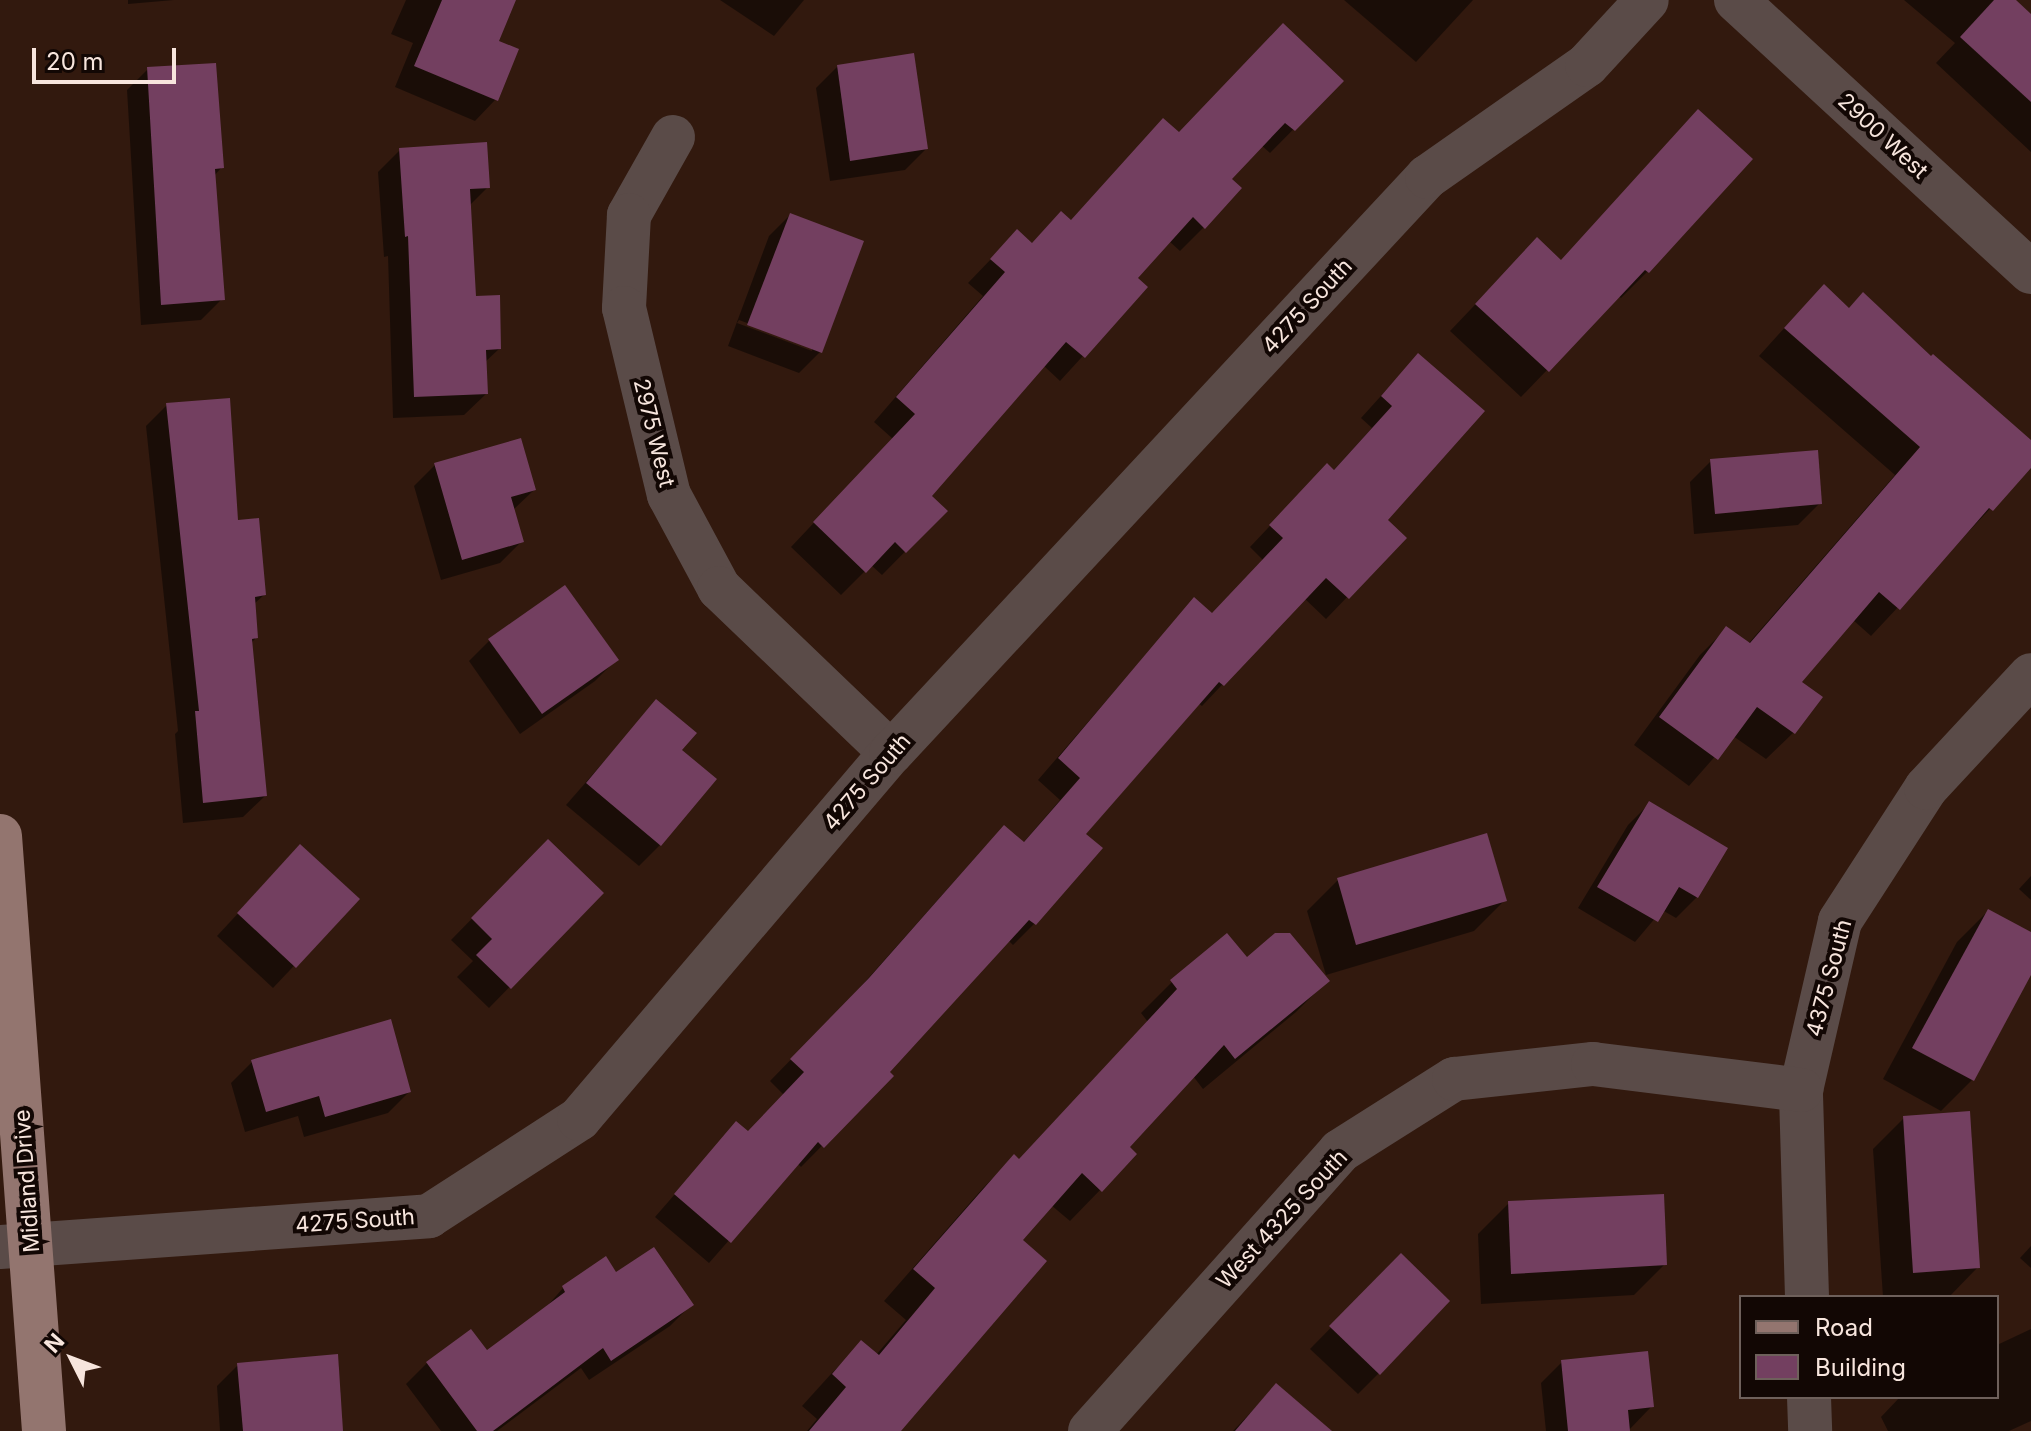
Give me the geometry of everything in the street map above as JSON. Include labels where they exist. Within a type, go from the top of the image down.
[{"type":"main road","name":"Midland Drive","points":[[0,836],[16,1246],[44,1431]]},
{"type":"street","name":"4275 South","points":[[16,1246],[429,1216],[579,1119],[891,753],[1427,177],[1587,65],[1647,0]]},
{"type":"street","name":"2900 West","points":[[1736,0],[2031,272]]},
{"type":"street","name":"2975 West","points":[[673,137],[629,215],[624,308],[669,495],[719,588],[891,753]]},
{"type":"street","name":"4375 South","points":[[1807,1295],[1801,1090],[1840,921],[1926,788],[2031,675]]},
{"type":"street","name":"West 4325 South","points":[[1090,1431],[1340,1151],[1454,1079],[1593,1064],[1801,1090]]},
{"type":"street","points":[[1809,1399],[1810,1431]]},
{"type":"building","points":[[442,0],[516,0],[499,41],[519,49],[498,101],[414,66]]},
{"type":"building","points":[[1994,0],[2016,0],[2031,14],[2031,102],[1960,37]]},
{"type":"building","points":[[1283,23],[1344,81],[1295,131],[1285,123],[1232,179],[1242,188],[1205,229],[1193,217],[1138,278],[1148,287],[1085,358],[1066,342],[932,496],[948,511],[906,553],[895,542],[866,573],[813,522],[915,414],[896,397],[1005,272],[990,259],[1017,229],[1032,243],[1061,211],[1071,220],[1163,118],[1179,132]]},
{"type":"building","points":[[914,53],[928,149],[850,161],[837,65]]},
{"type":"building","points":[[216,63],[224,168],[215,169],[225,300],[161,305],[147,67]]},
{"type":"building","points":[[1698,109],[1753,159],[1649,273],[1645,270],[1549,372],[1475,304],[1537,237],[1561,260]]},
{"type":"building","points":[[487,142],[490,188],[470,189],[476,296],[500,295],[501,349],[486,350],[488,394],[414,397],[408,236],[405,237],[399,148]]},
{"type":"building","points":[[790,213],[864,241],[822,353],[747,325]]},
{"type":"building","points":[[1824,284],[1849,308],[1863,292],[1931,356],[1933,354],[2031,440],[2031,468],[1993,511],[1989,508],[1900,610],[1879,592],[1802,682],[1823,697],[1795,734],[1757,707],[1718,760],[1659,717],[1726,626],[1750,643],[1920,447],[1784,328]]},
{"type":"building","points":[[1418,353],[1485,411],[1388,520],[1407,538],[1349,599],[1326,578],[1224,686],[1219,682],[1086,834],[1103,848],[1036,925],[1029,920],[890,1072],[894,1076],[824,1148],[818,1142],[731,1243],[674,1194],[736,1121],[748,1131],[804,1072],[790,1059],[869,978],[1004,825],[1024,842],[1080,778],[1058,758],[1194,597],[1212,613],[1283,538],[1269,525],[1327,463],[1334,470],[1392,406],[1381,396]]},
{"type":"building","points":[[230,398],[238,520],[259,518],[266,595],[255,597],[258,638],[252,639],[267,796],[203,803],[195,711],[199,711],[166,403]]},
{"type":"building","points":[[521,438],[536,490],[511,497],[524,542],[462,560],[434,463]]},
{"type":"building","points":[[1818,450],[1822,504],[1715,514],[1710,459]]},
{"type":"building","points":[[565,585],[619,660],[542,714],[488,639]]},
{"type":"building","points":[[656,699],[697,733],[682,750],[717,779],[661,846],[586,783]]},
{"type":"building","points":[[1649,801],[1728,848],[1698,898],[1679,887],[1658,922],[1597,887]]},
{"type":"building","points":[[1487,833],[1507,901],[1356,945],[1337,878]]},
{"type":"building","points":[[548,839],[604,893],[511,989],[476,955],[492,939],[471,918]]},
{"type":"building","points":[[300,844],[360,899],[296,968],[237,913]]},
{"type":"building","points":[[1988,909],[2031,932],[2031,975],[1974,1081],[1912,1048]]},
{"type":"building","points":[[1227,933],[1247,957],[1275,933],[1290,933],[1330,981],[1235,1059],[1224,1045],[1130,1147],[1137,1154],[1102,1192],[1082,1173],[1023,1240],[1047,1261],[901,1431],[809,1431],[846,1387],[832,1374],[861,1340],[879,1355],[935,1288],[913,1269],[1014,1154],[1019,1159],[1177,989],[1170,980]]},
{"type":"building","points":[[391,1019],[411,1092],[325,1117],[319,1096],[266,1112],[251,1060]]},
{"type":"building","points":[[1970,1111],[1980,1268],[1913,1273],[1903,1116]]},
{"type":"building","points":[[1664,1194],[1667,1265],[1511,1274],[1508,1201]]},
{"type":"building","points":[[654,1247],[694,1305],[611,1361],[603,1348],[493,1431],[477,1431],[426,1362],[471,1329],[487,1350],[565,1292],[562,1286],[606,1256],[616,1272]]},
{"type":"building","points":[[1401,1253],[1450,1301],[1380,1375],[1329,1326]]},
{"type":"building","points":[[1648,1351],[1654,1407],[1628,1410],[1630,1431],[1568,1431],[1561,1360]]},
{"type":"building","points":[[338,1354],[343,1431],[243,1431],[237,1363]]},
{"type":"building","points":[[1276,1383],[1332,1431],[1235,1431]]}]
